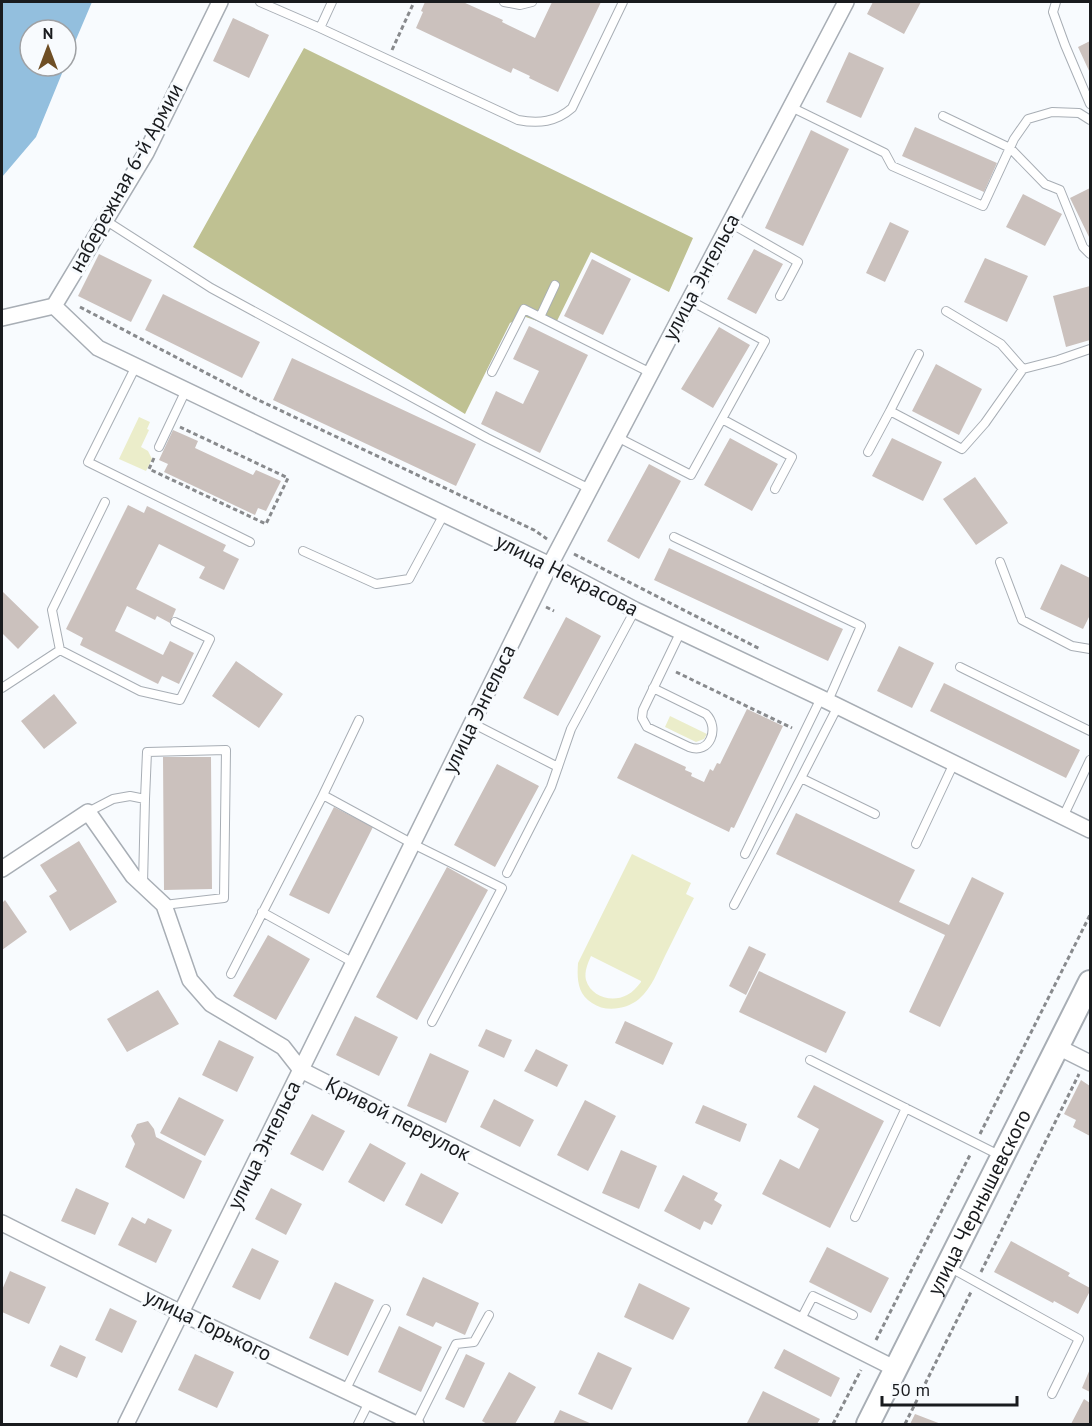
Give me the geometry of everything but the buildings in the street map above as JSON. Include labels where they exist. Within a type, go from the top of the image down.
[{"type":"main road","name":"улица Чернышевского","points":[[868,1425],[1090,982]]},
{"type":"street","name":"набережная 6-й Армии","points":[[54,306],[146,153],[220,2]]},
{"type":"street","name":"улица Энгельса","points":[[126,1425],[550,565],[846,2]]},
{"type":"street","points":[[2,318],[54,306]]},
{"type":"street","name":"улица Некрасова","points":[[54,306],[98,348],[550,565],[635,610],[1090,830]]},
{"type":"street","points":[[2,869],[88,812]]},
{"type":"street","name":"Кривой переулок","points":[[88,812],[133,876],[164,905],[190,981],[211,1004],[283,1047],[301,1070],[896,1369]]},
{"type":"street","points":[[1058,1047],[1088,1061]]},
{"type":"street","name":"улица Горького","points":[[2,1223],[181,1313],[416,1424]]},
{"type":"lane","points":[[260,2],[518,120],[538,123],[565,114],[572,108],[623,2]]},
{"type":"lane","points":[[320,28],[332,2]]},
{"type":"lane","points":[[504,2],[520,5],[532,2]]},
{"type":"lane","points":[[1056,2],[1053,12],[1090,104]]},
{"type":"lane","points":[[791,106],[885,153],[892,166],[983,206],[1014,139],[1028,119],[1052,112],[1078,113],[1090,120]]},
{"type":"lane","points":[[943,116],[1010,148],[1045,184],[1060,190],[1083,247],[1090,254]]},
{"type":"lane","points":[[105,220],[211,288],[486,438],[590,489]]},
{"type":"lane","points":[[729,223],[798,262],[780,296]]},
{"type":"lane","points":[[540,317],[555,285]]},
{"type":"lane","points":[[617,437],[691,475],[765,341],[689,300]]},
{"type":"lane","points":[[492,372],[524,309],[651,373]]},
{"type":"lane","points":[[946,311],[1001,344],[1023,369]]},
{"type":"lane","points":[[890,411],[962,449],[985,423],[1023,369],[1090,349]]},
{"type":"lane","points":[[868,452],[919,354]]},
{"type":"lane","points":[[136,366],[88,462],[250,542]]},
{"type":"lane","points":[[159,447],[186,390]]},
{"type":"lane","points":[[722,419],[792,457],[775,489]]},
{"type":"lane","points":[[60,650],[52,610],[105,502]]},
{"type":"lane","points":[[303,551],[376,584],[409,579],[444,514]]},
{"type":"lane","points":[[674,537],[861,626],[829,702],[801,778],[734,905]]},
{"type":"lane","points":[[1000,562],[1022,620],[1072,646],[1090,649]]},
{"type":"lane","points":[[507,873],[551,787],[572,729],[635,610]]},
{"type":"lane","points":[[60,650],[140,691],[180,700],[210,639],[175,622]]},
{"type":"lane","points":[[653,688],[710,718],[714,731],[704,747],[694,749],[647,727],[642,714],[653,688],[681,631]]},
{"type":"lane","points":[[2,688],[60,650]]},
{"type":"lane","points":[[960,667],[1090,731]]},
{"type":"lane","points":[[745,854],[804,734],[829,702]]},
{"type":"lane","points":[[231,974],[359,720]]},
{"type":"lane","points":[[472,723],[558,767]]},
{"type":"lane","points":[[143,886],[147,752],[226,750],[224,898],[164,905]]},
{"type":"lane","points":[[1064,817],[1090,760]]},
{"type":"lane","points":[[916,844],[954,763]]},
{"type":"lane","points":[[801,778],[875,814]]},
{"type":"lane","points":[[323,795],[502,888],[432,1022]]},
{"type":"lane","points":[[88,812],[113,799],[130,796],[145,799]]},
{"type":"lane","points":[[262,912],[354,963]]},
{"type":"lane","points":[[810,1060],[1003,1157]]},
{"type":"lane","points":[[855,1217],[906,1108]]},
{"type":"lane","points":[[948,1266],[1079,1339],[1052,1394]]},
{"type":"lane","points":[[800,1321],[813,1296],[853,1315]]},
{"type":"lane","points":[[345,1390],[386,1309]]},
{"type":"lane","points":[[416,1424],[456,1344],[474,1342],[489,1315]]},
{"type":"lane","points":[[358,1425],[369,1402]]},
{"type":"path","points":[[387,59],[414,2]]},
{"type":"path","points":[[159,447],[149,469],[266,524],[288,478],[171,423]]},
{"type":"path","points":[[664,666],[804,734]]},
{"type":"path","points":[[833,1425],[1090,915]]},
{"type":"path","points":[[905,1425],[1088,1061]]},
{"type":"green space","points":[[304,48],[693,238],[669,292],[591,252],[554,327],[523,316],[510,323],[465,414],[193,247]]},
{"type":"green space","points":[[139,417],[150,422],[141,447],[148,451],[152,459],[146,471],[119,459]]},
{"type":"green space","points":[[670,716],[707,734],[704,739],[696,742],[665,727]]},
{"type":"green space","points":[[632,854],[691,883],[686,894],[694,898],[654,979],[639,999],[629,1005],[610,1009],[592,1003],[581,990],[578,980],[578,963]],"holes":[[[591,956],[641,981],[627,995],[615,998],[603,997],[592,991],[586,980],[586,971]]]},
{"type":"water","points":[[2,2],[92,2],[78,35],[78,18],[18,18],[18,78],[60,78],[36,137],[2,177]]}]
